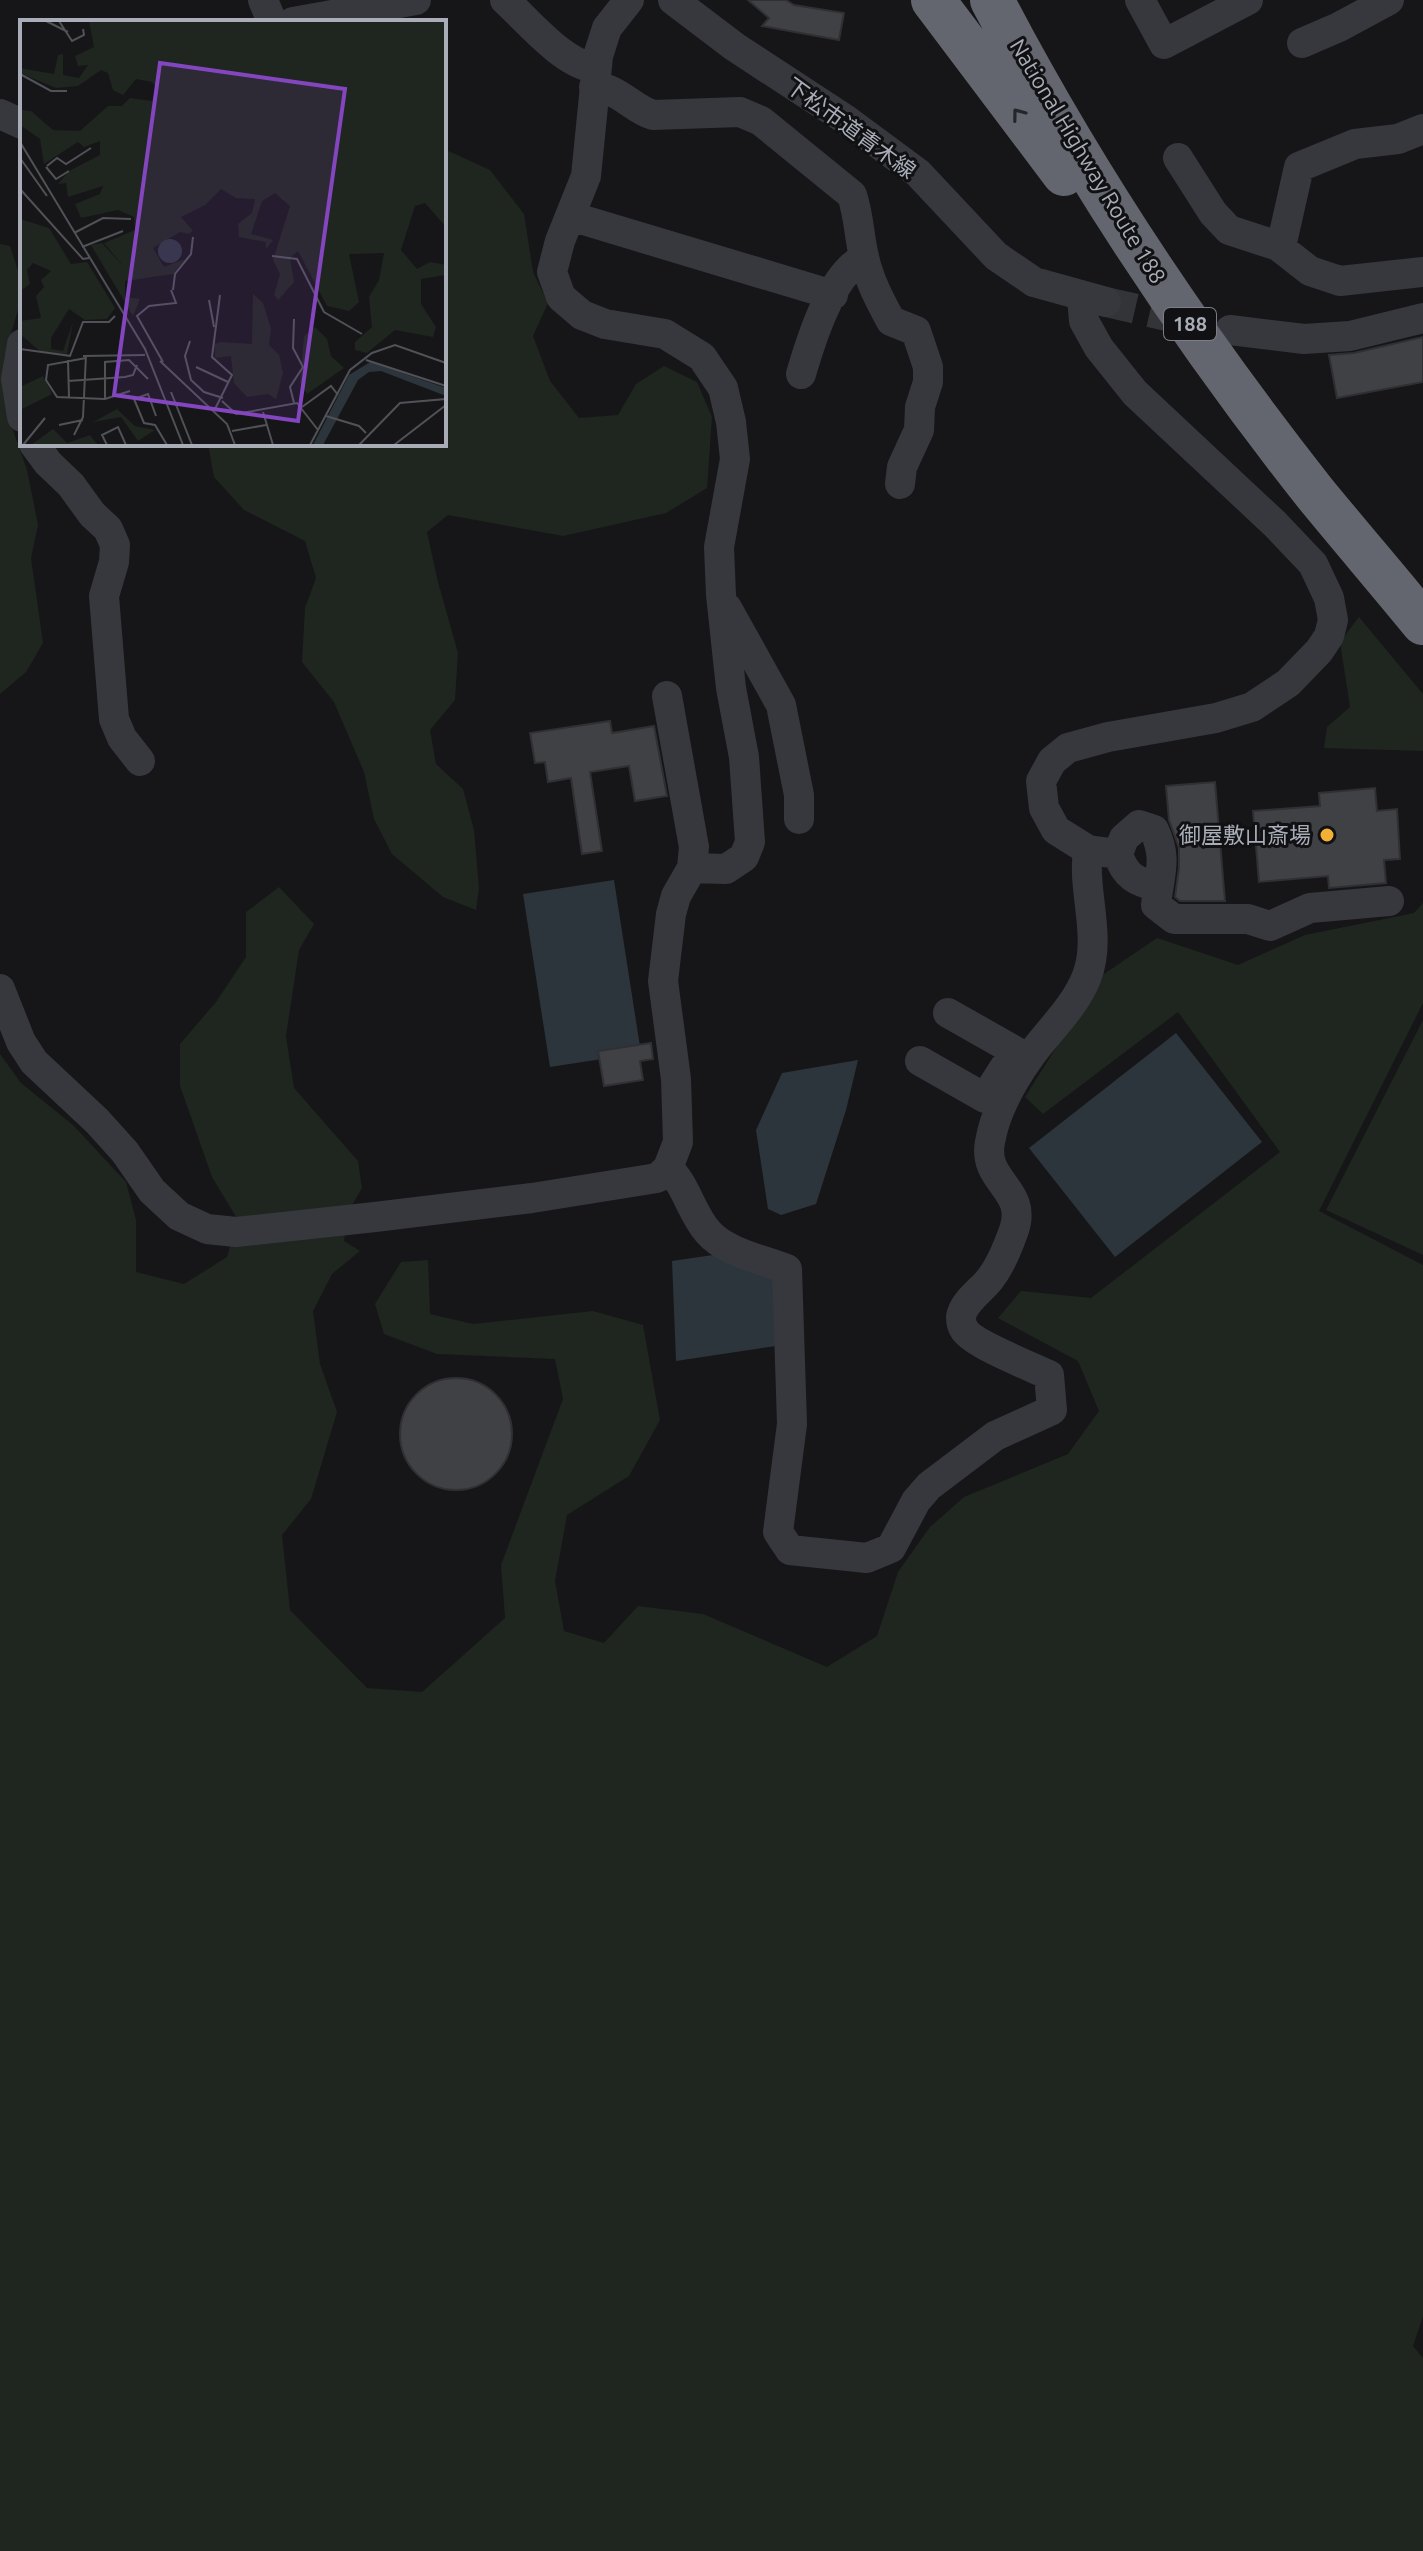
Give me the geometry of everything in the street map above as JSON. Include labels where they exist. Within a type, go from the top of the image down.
[{"type":"highway","points":[[933,0],[1088,205],[1175,303]]},
{"type":"highway","name":"National Highway Route 188","points":[[996,6],[1066,130],[1175,303],[1315,492],[1423,623]]},
{"type":"street","points":[[263,0],[271,20]]},
{"type":"street","points":[[304,20],[416,0]]},
{"type":"street","points":[[505,0],[570,59],[587,67],[606,88],[617,92],[640,111],[653,115],[740,112],[761,121],[852,195],[858,213],[864,258],[875,291],[891,321],[916,331],[928,367],[919,430],[902,467],[900,484]]},
{"type":"street","points":[[629,0],[607,28],[595,78],[586,176],[560,241],[552,272],[561,297],[582,315],[605,324],[665,334],[702,357],[723,388],[731,422],[735,459],[719,547],[721,595],[731,688],[744,757],[750,842],[744,857],[726,869],[692,868]]},
{"type":"street","name":"下松市道青木線","points":[[673,0],[735,47],[845,119],[918,173],[996,256],[1034,282],[1094,300],[1084,321],[1099,348],[1135,393],[1275,524]]},
{"type":"street","points":[[1140,0],[1164,44],[1248,0]]},
{"type":"street","points":[[1302,43],[1389,0]]},
{"type":"street","points":[[0,114],[20,123]]},
{"type":"street","points":[[1278,246],[1283,238],[1299,167],[1355,144],[1398,139],[1423,129]]},
{"type":"street","points":[[1178,158],[1213,213],[1229,230],[1278,246],[1310,271],[1340,281],[1423,272]]},
{"type":"street","points":[[570,216],[833,295]]},
{"type":"street","points":[[801,374],[813,335],[833,295],[851,264],[864,258]]},
{"type":"street","points":[[1230,330],[1304,339],[1350,336],[1423,318]]},
{"type":"street","points":[[20,356],[16,379],[20,404]]},
{"type":"street","points":[[35,446],[108,529],[115,545],[114,562],[104,596],[114,719],[122,738],[140,761]]},
{"type":"street","points":[[1158,887],[1134,881],[1103,852],[1056,830],[1044,808],[1041,781],[1052,761],[1068,748],[1216,718],[1252,707],[1288,683],[1319,651],[1329,636],[1333,620],[1329,598],[1313,564],[1275,524],[1315,492]]},
{"type":"street","points":[[721,595],[781,705],[799,795],[799,819]]},
{"type":"street","points":[[0,989],[21,1042],[34,1062],[97,1121],[125,1152],[152,1191],[179,1216],[207,1229],[236,1232],[375,1217],[532,1198],[657,1178],[668,1168],[678,1142],[676,1079],[663,981],[671,914],[676,896],[692,868],[694,847],[667,696]]},
{"type":"street","points":[[668,1168],[679,1179],[708,1232],[729,1247],[787,1269],[792,1424],[778,1532],[790,1550],[867,1558],[891,1548],[916,1501],[929,1486],[995,1436],[1052,1410],[1049,1375],[975,1340],[964,1330],[961,1318],[966,1305],[991,1278],[1015,1227],[1017,1212],[1014,1197],[988,1162],[990,1141],[1006,1097],[1030,1056],[1070,1007],[1086,977],[1094,947],[1085,871],[1103,852],[1139,825],[1154,830],[1162,846],[1164,864],[1156,905],[1174,919],[1248,919],[1270,926],[1310,908],[1389,901]]},
{"type":"street","points":[[920,1061],[985,1098],[1025,1036],[1066,992],[1078,992]]},
{"type":"street","points":[[948,1013],[1015,1051]]},
{"type":"shaded area","points":[[446,150],[490,170],[524,214],[533,272],[548,303],[533,336],[550,381],[579,418],[618,415],[636,384],[664,366],[697,382],[712,417],[707,488],[666,513],[563,536],[448,515],[427,532],[458,653],[455,700],[430,730],[436,764],[463,789],[474,830],[479,888],[476,910],[443,897],[392,854],[374,819],[364,772],[334,702],[302,662],[305,608],[316,578],[305,541],[244,510],[214,477],[208,446],[446,446]]},
{"type":"shaded area","points":[[0,244],[10,246],[20,277],[20,303],[4,358],[6,410],[27,470],[38,525],[31,558],[43,643],[26,672],[0,694]]},
{"type":"shaded area","points":[[1359,617],[1423,694],[1423,751],[1324,748],[1327,727],[1350,707],[1340,642]]},
{"type":"shaded area","points":[[614,880],[641,1053],[550,1067],[523,894]]},
{"type":"shaded area","points":[[279,887],[314,924],[299,950],[286,1036],[294,1088],[358,1161],[362,1188],[348,1212],[344,1241],[360,1251],[332,1274],[313,1311],[320,1364],[337,1412],[311,1499],[282,1535],[290,1610],[367,1688],[422,1692],[505,1618],[501,1565],[563,1399],[555,1359],[437,1354],[384,1334],[375,1304],[401,1262],[428,1260],[430,1314],[473,1324],[593,1311],[643,1325],[660,1420],[629,1476],[567,1515],[555,1581],[564,1631],[604,1643],[638,1606],[703,1614],[827,1667],[877,1636],[898,1572],[930,1527],[964,1497],[1068,1454],[1099,1411],[1078,1361],[998,1318],[1021,1291],[1091,1298],[1280,1152],[1178,1012],[1043,1114],[1025,1097],[1101,976],[1157,938],[1238,965],[1305,935],[1414,913],[1423,903],[1423,1003],[1319,1211],[1423,1265],[1423,2316],[1413,2346],[1423,2358],[1423,2551],[0,2551],[0,1054],[21,1083],[73,1125],[126,1182],[136,1220],[136,1272],[184,1284],[227,1257],[238,1220],[212,1177],[180,1086],[180,1044],[216,1002],[246,957],[246,912]]},
{"type":"shaded area","points":[[1423,1020],[1423,1255],[1326,1210]]},
{"type":"shaded area","points":[[1176,1033],[1262,1142],[1115,1257],[1029,1148]]},
{"type":"shaded area","points":[[858,1060],[846,1110],[816,1204],[781,1215],[768,1209],[756,1130],[782,1073]]},
{"type":"shaded area","points":[[713,1255],[773,1277],[776,1346],[676,1361],[672,1261]]},
{"type":"building","points":[[748,0],[786,0],[794,5],[844,13],[839,40],[762,26],[769,18]]},
{"type":"building","points":[[1423,337],[1423,382],[1337,398],[1329,355],[1354,353]]},
{"type":"building","points":[[610,721],[612,733],[654,726],[667,796],[635,801],[629,766],[590,772],[602,851],[582,854],[571,778],[548,782],[545,762],[535,763],[530,733]]},
{"type":"building","points":[[1215,782],[1225,901],[1180,901],[1175,897],[1179,848],[1169,820],[1166,786]]},
{"type":"building","name":"御屋敷山斎場","points":[[1375,788],[1377,811],[1397,809],[1400,859],[1384,860],[1386,883],[1329,888],[1328,876],[1259,882],[1253,811],[1320,806],[1319,793]]},
{"type":"building","points":[[651,1043],[653,1059],[640,1061],[643,1080],[604,1086],[598,1051]]},
{"type":"building","points":[[456,1378],[478,1382],[496,1394],[508,1412],[512,1434],[508,1456],[496,1474],[478,1486],[456,1490],[434,1486],[416,1474],[404,1456],[400,1434],[404,1412],[416,1394],[434,1382]]},
{"type":"tunnel","points":[[1106,302],[1193,322]]},
{"type":"place","name":"御屋敷山斎場","points":[[1327,835]]}]
